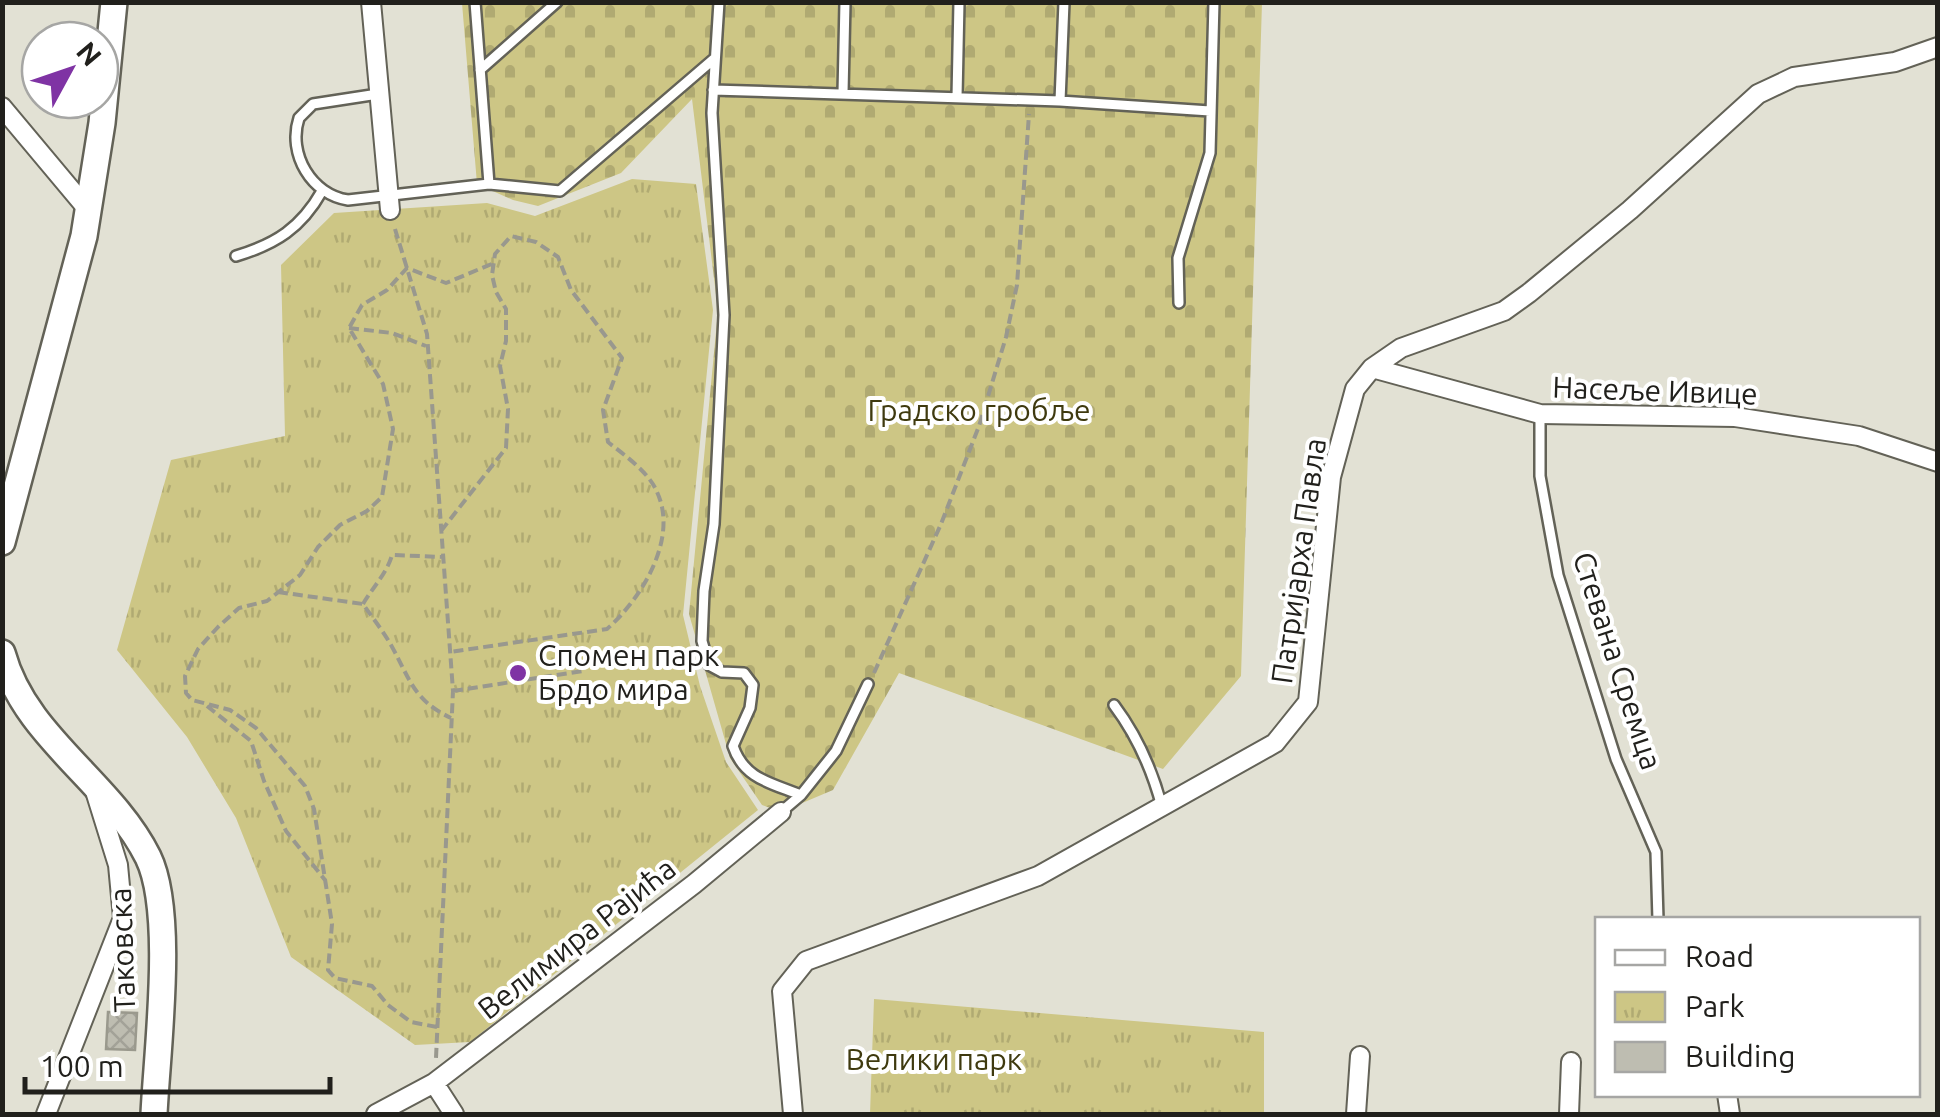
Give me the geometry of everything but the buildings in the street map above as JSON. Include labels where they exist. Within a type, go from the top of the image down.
[{"type":"street","points":[[2,542],[64,319],[89,212],[114,2]]},
{"type":"street","points":[[371,2],[389,203]]},
{"type":"street","points":[[1372,368],[1401,348],[1504,311],[1630,210],[1758,94],[1794,77],[1894,62],[1938,47]]},
{"type":"street","points":[[2,108],[89,212]]},
{"type":"street","name":"Насеље Ивице","points":[[1372,368],[1540,414],[1735,417],[1859,436],[1938,462]]},
{"type":"street","name":"Патријарха Павла","points":[[793,1114],[782,991],[806,961],[1038,876],[1275,743],[1308,702],[1332,476],[1355,389],[1372,368]]},
{"type":"street","name":"Таковска","points":[[2,653],[10,677],[30,711],[138,840],[149,859],[158,890],[162,934],[154,1114]]},
{"type":"street","points":[[46,1114],[123,918],[118,865],[93,786]]},
{"type":"street","name":"Велимира Рајића","points":[[376,1114],[434,1083],[694,884],[781,812]]},
{"type":"street","points":[[1356,1114],[1360,1056]]},
{"type":"street","points":[[1570,1114],[1571,1062]]},
{"type":"street","points":[[434,1083],[454,1114]]},
{"type":"lane","points":[[475,2],[489,184]]},
{"type":"lane","points":[[480,70],[557,2]]},
{"type":"lane","points":[[719,2],[712,113],[724,315],[714,524],[704,591],[702,641],[709,665],[722,672],[744,673],[753,685],[750,708],[733,746],[739,764],[754,775],[801,795]]},
{"type":"lane","points":[[843,93],[845,2]]},
{"type":"lane","points":[[957,97],[958,2]]},
{"type":"lane","points":[[1060,101],[1064,2]]},
{"type":"lane","points":[[1179,303],[1178,258],[1210,153],[1214,2]]},
{"type":"lane","points":[[378,94],[314,104],[298,118],[297,152],[302,164],[331,197],[389,203],[489,184],[560,192],[715,58]]},
{"type":"lane","points":[[714,90],[1060,101],[1210,112]]},
{"type":"lane","points":[[236,256],[264,248],[288,235],[310,214],[322,191]]},
{"type":"lane","name":"Стевана Сремца","points":[[1540,414],[1540,476],[1558,575],[1616,759],[1656,852],[1658,917]]},
{"type":"lane","points":[[781,812],[801,795],[836,751],[868,684]]},
{"type":"lane","points":[[1114,705],[1133,731],[1153,773],[1162,807]]},
{"type":"path","points":[[868,684],[936,538],[979,426],[1006,337],[1016,284],[1029,100]]},
{"type":"path","points":[[389,203],[428,347],[453,691],[434,1083]]},
{"type":"path","points":[[441,531],[506,448],[508,409],[500,366],[506,341],[506,309],[492,275],[495,254],[511,236],[536,242],[558,257],[571,290],[622,358],[602,410],[608,442],[657,490],[662,510],[661,548],[649,579],[622,616],[607,629],[450,652]]},
{"type":"path","points":[[407,268],[446,283],[494,262]]},
{"type":"path","points":[[348,328],[362,304],[387,290],[407,268]]},
{"type":"path","points":[[348,328],[392,333],[428,347]]},
{"type":"path","points":[[348,328],[383,384],[393,429],[382,497],[340,525],[318,547],[300,575],[267,601],[239,608],[198,649],[185,676],[186,692],[192,700],[230,710],[256,728],[305,786],[314,809],[332,924],[328,970],[335,978],[372,986],[411,1022],[437,1027]]},
{"type":"path","points":[[364,604],[392,556],[443,557]]},
{"type":"path","points":[[278,592],[364,604],[391,645],[410,686],[431,708],[451,718]]},
{"type":"path","points":[[453,691],[583,671]]},
{"type":"path","points":[[204,703],[251,741],[286,831],[326,881]]},
{"type":"green space","name":"Градско гробље","points":[[462,3],[1262,3],[1241,676],[1163,769],[899,673],[833,790],[781,812],[762,805],[730,758],[689,614],[718,311],[692,99],[621,173],[538,206],[513,200],[477,184]]},
{"type":"green space","name":"Спомен парк Брдо мира","points":[[632,179],[696,184],[713,310],[683,615],[700,686],[726,762],[758,810],[470,1042],[415,1045],[291,957],[236,818],[187,737],[117,650],[171,460],[285,436],[281,265],[334,213],[487,203],[535,216]]},
{"type":"green space","name":"Велики парк","points":[[874,999],[1264,1032],[1264,1114],[870,1114]]},
{"type":"place","name":"Спомен парк Брдо мира","points":[[518,673]]}]
